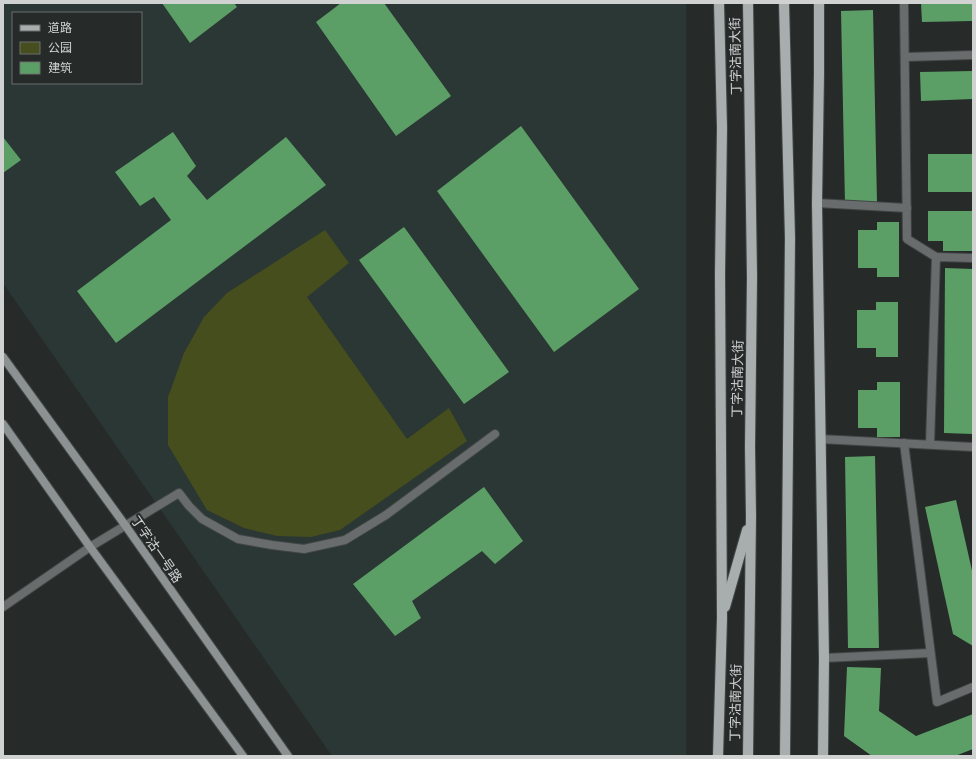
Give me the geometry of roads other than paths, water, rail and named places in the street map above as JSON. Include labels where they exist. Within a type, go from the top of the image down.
[{"type":"main road","points":[[718,756],[722,618],[720,274],[722,128],[719,3]]},
{"type":"main road","name":"丁字沽南大街","points":[[748,3],[752,277],[748,756]]},
{"type":"main road","points":[[784,3],[790,238],[785,756]]},
{"type":"main road","points":[[819,3],[817,202],[824,658],[823,756]]},
{"type":"main road","name":"丁字沽一号路","points":[[3,357],[125,525],[288,756]]},
{"type":"main road","points":[[3,424],[90,547],[243,756]]},
{"type":"main road","points":[[722,618],[751,516]]},
{"type":"street","points":[[904,3],[906,57],[907,239],[936,258],[973,258]]},
{"type":"street","points":[[906,57],[973,56]]},
{"type":"street","points":[[817,202],[907,208]]},
{"type":"street","points":[[930,444],[936,258]]},
{"type":"street","points":[[3,607],[90,547],[179,493],[202,519],[238,539],[272,546],[304,548],[345,540],[386,515],[495,434]]},
{"type":"street","points":[[820,439],[973,447]]},
{"type":"street","points":[[904,443],[937,702],[973,686]]},
{"type":"street","points":[[824,658],[930,652]]}]
